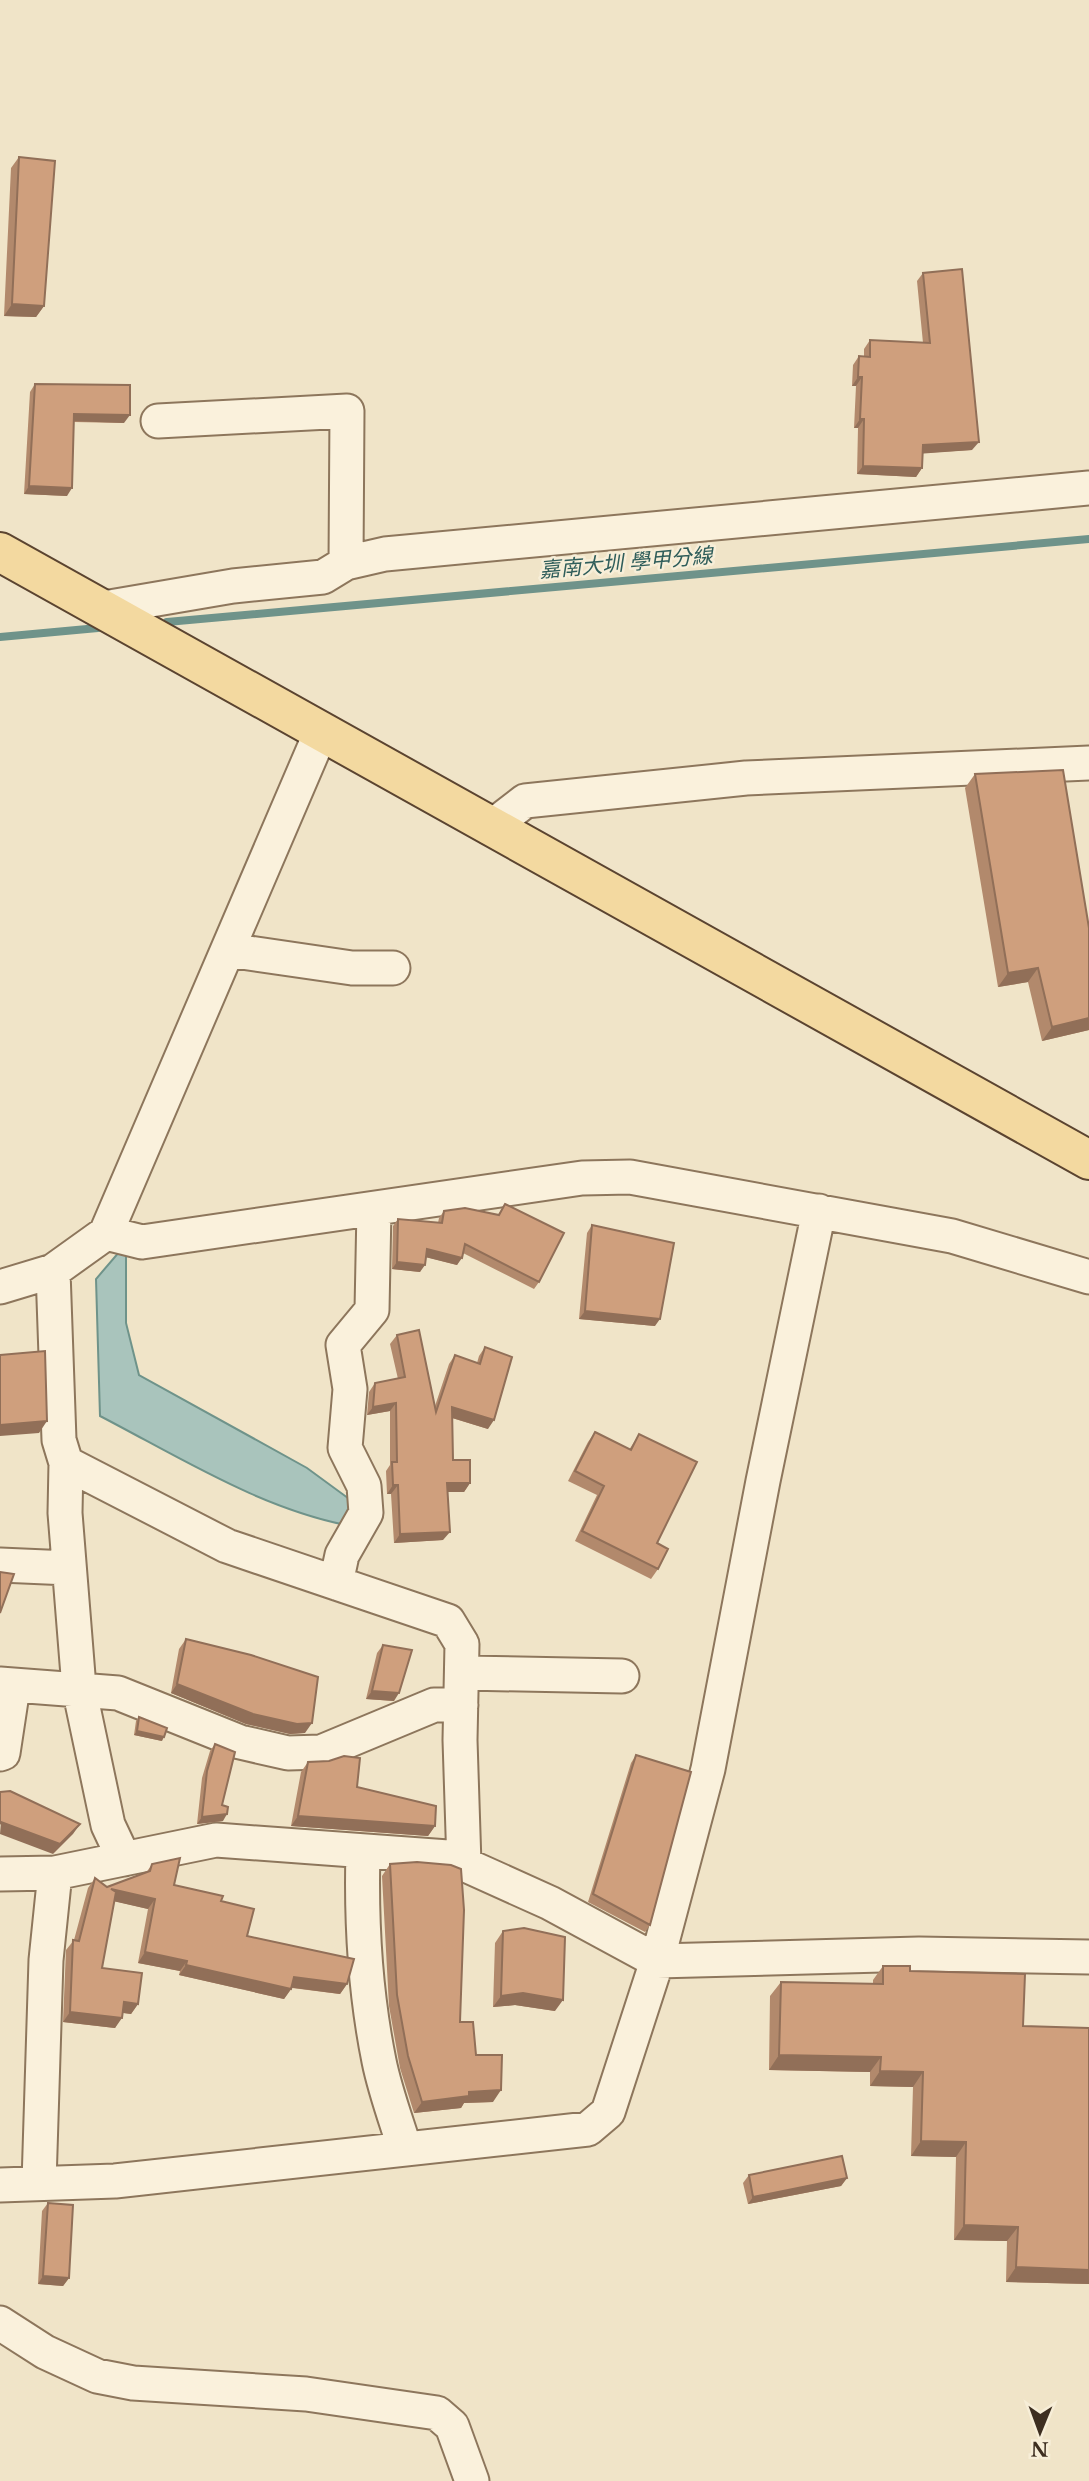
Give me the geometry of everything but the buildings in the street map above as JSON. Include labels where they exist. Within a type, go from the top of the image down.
[{"type":"main road","points":[[0,552],[104,608],[490,828],[1089,1160]]},
{"type":"street","points":[[158,421],[347,411],[346,564]]},
{"type":"street","points":[[104,608],[233,586],[323,578],[346,564],[385,554],[1089,488]]},
{"type":"street","points":[[0,1287],[53,1270],[106,1233],[321,732]]},
{"type":"street","points":[[490,828],[525,801],[746,778],[1089,763]]},
{"type":"street","points":[[228,950],[352,968],[393,968]]},
{"type":"street","points":[[106,1233],[142,1241],[582,1178],[630,1177],[952,1236],[1089,1277]]},
{"type":"street","points":[[336,1583],[342,1555],[366,1513],[364,1486],[345,1447],[350,1389],[343,1345],[372,1310],[374,1209]]},
{"type":"street","points":[[0,2185],[115,2181],[588,2129],[608,2112],[657,1961],[708,1769],[763,1481],[820,1211]]},
{"type":"street","points":[[53,1270],[58,1440],[66,1463],[69,1568],[79,1688],[108,1825],[124,1859]]},
{"type":"street","points":[[66,1463],[227,1546],[448,1621],[463,1644],[464,1864]]},
{"type":"street","points":[[0,1565],[69,1568]]},
{"type":"street","points":[[0,1754],[3,1753],[7,1685],[51,1690],[79,1688],[118,1693],[240,1742],[288,1753],[321,1752],[434,1705],[462,1689],[622,1676]]},
{"type":"street","points":[[0,1874],[55,1873],[216,1840],[448,1857],[550,1903],[657,1961],[919,1955],[1089,1957]]},
{"type":"street","points":[[363,1851],[361,1913],[368,1986],[379,2062],[405,2149]]},
{"type":"street","points":[[39,2183],[46,1961],[55,1873]]},
{"type":"street","points":[[0,2323],[45,2352],[97,2376],[133,2383],[306,2394],[437,2413],[452,2426],[472,2481]]},
{"type":"water","points":[[126,1244],[126,1323],[139,1375],[307,1468],[352,1501],[357,1527],[323,1520],[257,1496],[193,1466],[100,1416],[96,1279]]},
{"type":"waterway","name":"嘉南大圳 學甲分線","points":[[167,622],[1089,539]]},
{"type":"waterway","name":"嘉南大圳 學甲分線","points":[[0,637],[98,628]]}]
